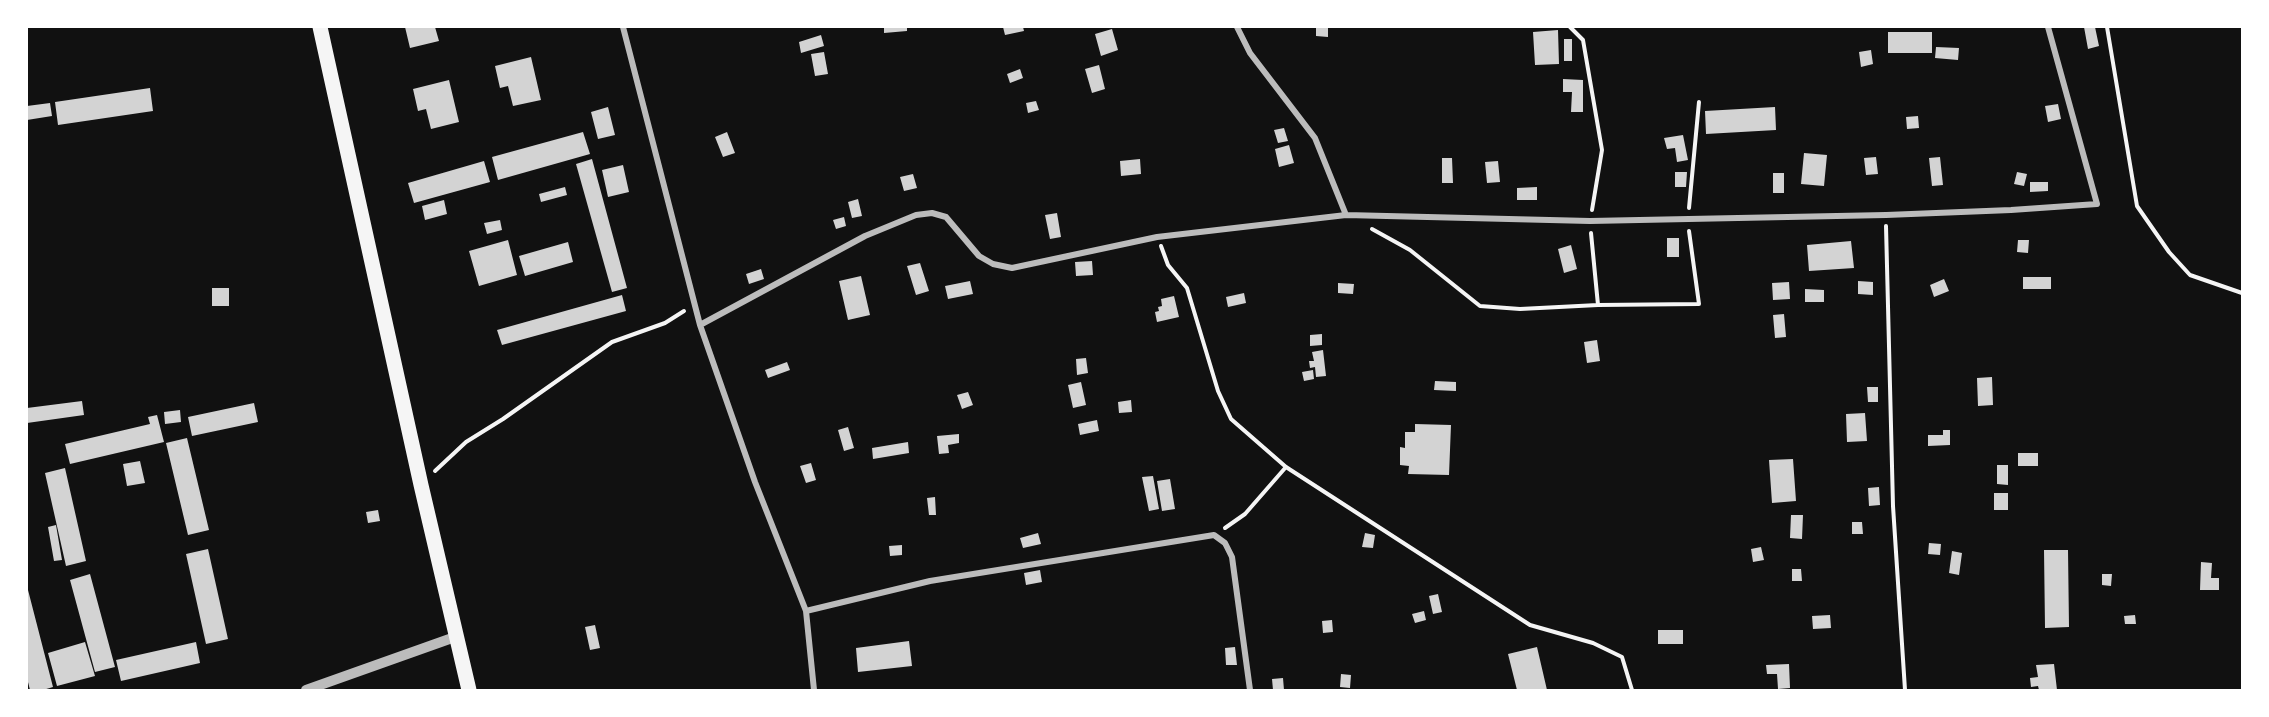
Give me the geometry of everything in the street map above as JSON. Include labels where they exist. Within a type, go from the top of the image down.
[{"type":"main road","points":[[320,27],[455,637],[469,690]]},
{"type":"street","points":[[623,27],[700,325],[755,482],[806,611],[814,690]]},
{"type":"street","points":[[1237,27],[1250,53],[1315,138],[1346,215]]},
{"type":"street","points":[[700,325],[865,236],[916,214],[932,213],[946,217],[979,256],[993,264],[1012,268],[1157,237],[1346,215],[1590,221],[1886,215],[2097,204],[2048,27]]},
{"type":"street","points":[[806,611],[930,581],[1214,535],[1226,543],[1232,557],[1250,690]]},
{"type":"street","points":[[306,690],[455,637]]},
{"type":"path","points":[[1570,27],[1583,40],[1602,150],[1590,221],[1598,305]]},
{"type":"path","points":[[2107,27],[2137,206],[2169,252],[2190,275],[2242,293]]},
{"type":"path","points":[[1346,215],[1410,250],[1480,306],[1520,309],[1598,305],[1699,304],[1688,219],[1699,102]]},
{"type":"path","points":[[1886,215],[1893,506],[1905,690]]},
{"type":"path","points":[[1157,237],[1168,265],[1187,288],[1218,391],[1231,418],[1286,467],[1530,625],[1593,643],[1622,657],[1632,690]]},
{"type":"path","points":[[421,485],[466,442],[503,419],[612,342],[664,323],[685,310],[700,325]]},
{"type":"path","points":[[1214,535],[1245,514],[1286,467]]},
{"type":"building","points":[[405,27],[435,27],[439,41],[410,48]]},
{"type":"building","points":[[884,27],[907,27],[907,31],[884,33]]},
{"type":"building","points":[[1003,27],[1023,27],[1024,31],[1005,35]]},
{"type":"building","points":[[1316,27],[1328,27],[1328,37],[1316,36]]},
{"type":"building","points":[[2084,27],[2095,27],[2099,46],[2088,49]]},
{"type":"building","points":[[1112,29],[1118,50],[1101,56],[1095,34]]},
{"type":"building","points":[[1558,30],[1559,64],[1535,65],[1533,32]]},
{"type":"building","points":[[1888,32],[1932,32],[1932,53],[1888,53]]},
{"type":"building","points":[[821,35],[824,46],[801,53],[799,42]]},
{"type":"building","points":[[1564,39],[1572,39],[1572,61],[1564,61]]},
{"type":"building","points":[[1936,47],[1959,48],[1958,60],[1935,58]]},
{"type":"building","points":[[1871,50],[1873,64],[1861,67],[1859,52]]},
{"type":"building","points":[[824,52],[828,74],[815,76],[811,54]]},
{"type":"building","points":[[531,57],[541,100],[513,106],[508,86],[500,88],[495,66]]},
{"type":"building","points":[[1099,65],[1105,89],[1092,93],[1085,69]]},
{"type":"building","points":[[1020,69],[1023,78],[1010,83],[1007,74]]},
{"type":"building","points":[[1563,79],[1583,80],[1583,112],[1571,112],[1572,92],[1563,92]]},
{"type":"building","points":[[449,80],[459,122],[431,129],[426,109],[418,111],[413,89]]},
{"type":"building","points":[[150,88],[153,111],[58,125],[55,102]]},
{"type":"building","points":[[1036,101],[1039,110],[1028,113],[1026,103]]},
{"type":"building","points":[[50,103],[52,116],[27,120],[27,106]]},
{"type":"building","points":[[2058,104],[2061,119],[2048,122],[2045,106]]},
{"type":"building","points":[[608,107],[615,135],[598,139],[591,112]]},
{"type":"building","points":[[1775,107],[1776,130],[1706,134],[1705,111]]},
{"type":"building","points":[[1918,116],[1919,128],[1907,129],[1906,117]]},
{"type":"building","points":[[1284,128],[1288,141],[1278,143],[1274,130]]},
{"type":"building","points":[[583,132],[590,154],[498,180],[492,157]]},
{"type":"building","points":[[727,132],[735,153],[723,157],[715,137]]},
{"type":"building","points":[[1683,135],[1688,160],[1677,162],[1675,148],[1667,149],[1664,138]]},
{"type":"building","points":[[1289,145],[1294,163],[1279,167],[1275,149]]},
{"type":"building","points":[[1804,153],[1827,155],[1824,186],[1801,184]]},
{"type":"building","points":[[1876,157],[1878,174],[1866,175],[1864,158]]},
{"type":"building","points":[[1940,157],[1943,185],[1932,186],[1929,158]]},
{"type":"building","points":[[1442,158],[1452,158],[1453,183],[1442,183]]},
{"type":"building","points":[[592,159],[627,288],[612,292],[576,164]]},
{"type":"building","points":[[1140,159],[1141,174],[1121,176],[1120,161]]},
{"type":"building","points":[[484,161],[490,182],[414,203],[408,183]]},
{"type":"building","points":[[1498,161],[1500,182],[1487,183],[1485,162]]},
{"type":"building","points":[[623,165],[629,192],[608,197],[602,170]]},
{"type":"building","points":[[1675,172],[1687,172],[1686,187],[1675,187]]},
{"type":"building","points":[[2017,172],[2027,174],[2024,186],[2014,184]]},
{"type":"building","points":[[1773,173],[1784,173],[1784,193],[1773,193]]},
{"type":"building","points":[[913,174],[917,188],[904,191],[900,177]]},
{"type":"building","points":[[2030,182],[2048,182],[2048,191],[2030,192]]},
{"type":"building","points":[[565,187],[567,195],[541,202],[539,194]]},
{"type":"building","points":[[1537,187],[1537,200],[1517,200],[1517,188]]},
{"type":"building","points":[[858,199],[862,216],[852,218],[848,202]]},
{"type":"building","points":[[444,200],[447,214],[425,220],[422,206]]},
{"type":"building","points":[[1057,213],[1061,237],[1050,239],[1045,215]]},
{"type":"building","points":[[844,217],[846,226],[836,229],[833,220]]},
{"type":"building","points":[[500,220],[502,230],[487,234],[484,223]]},
{"type":"building","points":[[1667,238],[1679,238],[1679,257],[1667,257]]},
{"type":"building","points":[[508,240],[517,275],[479,286],[469,251]]},
{"type":"building","points":[[2018,240],[2029,240],[2028,253],[2017,252]]},
{"type":"building","points":[[1851,241],[1854,268],[1809,271],[1807,245]]},
{"type":"building","points":[[568,242],[573,262],[525,276],[519,256]]},
{"type":"building","points":[[1571,245],[1577,269],[1564,273],[1558,249]]},
{"type":"building","points":[[1092,261],[1093,275],[1076,276],[1075,262]]},
{"type":"building","points":[[920,263],[929,291],[916,295],[907,266]]},
{"type":"building","points":[[761,269],[764,279],[749,284],[746,274]]},
{"type":"building","points":[[861,276],[870,315],[848,320],[839,281]]},
{"type":"building","points":[[2023,277],[2051,277],[2051,289],[2023,289]]},
{"type":"building","points":[[1944,279],[1949,291],[1934,297],[1930,285]]},
{"type":"building","points":[[970,281],[973,294],[948,299],[945,286]]},
{"type":"building","points":[[1858,281],[1873,282],[1873,295],[1858,294]]},
{"type":"building","points":[[1789,282],[1790,299],[1773,300],[1772,283]]},
{"type":"building","points":[[1338,283],[1354,284],[1353,294],[1338,293]]},
{"type":"building","points":[[212,288],[229,288],[229,306],[212,306]]},
{"type":"building","points":[[1805,289],[1824,290],[1824,302],[1805,302]]},
{"type":"building","points":[[1244,293],[1246,303],[1228,307],[1226,297]]},
{"type":"building","points":[[622,295],[626,311],[502,345],[497,330]]},
{"type":"building","points":[[1174,296],[1179,317],[1157,322],[1155,312],[1159,311],[1158,307],[1162,306],[1161,299]]},
{"type":"building","points":[[1784,314],[1786,337],[1775,338],[1773,315]]},
{"type":"building","points":[[1322,334],[1322,345],[1310,346],[1310,335]]},
{"type":"building","points":[[1597,340],[1600,361],[1587,363],[1584,342]]},
{"type":"building","points":[[1323,350],[1326,376],[1316,377],[1315,367],[1310,368],[1309,361],[1314,361],[1312,352]]},
{"type":"building","points":[[1086,358],[1088,373],[1077,375],[1076,359]]},
{"type":"building","points":[[787,362],[790,370],[768,378],[765,370]]},
{"type":"building","points":[[1313,370],[1314,379],[1304,381],[1302,372]]},
{"type":"building","points":[[1992,377],[1993,405],[1978,406],[1977,378]]},
{"type":"building","points":[[1435,381],[1456,382],[1456,391],[1434,390]]},
{"type":"building","points":[[1081,382],[1086,405],[1073,408],[1068,385]]},
{"type":"building","points":[[1867,387],[1878,387],[1878,402],[1868,402]]},
{"type":"building","points":[[968,392],[973,405],[962,409],[957,395]]},
{"type":"building","points":[[1131,400],[1132,412],[1119,413],[1118,402]]},
{"type":"building","points":[[82,401],[84,415],[27,423],[27,408]]},
{"type":"building","points":[[254,403],[258,422],[192,436],[188,417]]},
{"type":"building","points":[[180,410],[181,422],[165,424],[164,412]]},
{"type":"building","points":[[1865,413],[1867,441],[1847,442],[1846,414]]},
{"type":"building","points":[[157,415],[164,442],[70,464],[65,444],[150,424],[148,417]]},
{"type":"building","points":[[1097,420],[1099,431],[1080,435],[1078,424]]},
{"type":"building","points":[[1415,424],[1451,425],[1449,475],[1408,474],[1409,466],[1400,465],[1400,447],[1405,448],[1405,432],[1415,432]]},
{"type":"building","points":[[848,427],[854,448],[844,451],[838,430]]},
{"type":"building","points":[[1943,430],[1950,430],[1950,445],[1928,446],[1928,435],[1943,435]]},
{"type":"building","points":[[959,434],[959,443],[948,445],[949,453],[939,454],[937,436]]},
{"type":"building","points":[[187,438],[209,530],[188,535],[166,443]]},
{"type":"building","points":[[908,442],[909,453],[873,459],[872,448]]},
{"type":"building","points":[[2018,453],[2038,453],[2038,466],[2018,466]]},
{"type":"building","points":[[1793,459],[1796,501],[1772,503],[1769,460]]},
{"type":"building","points":[[140,461],[145,483],[127,486],[123,464]]},
{"type":"building","points":[[811,463],[816,480],[806,483],[800,466]]},
{"type":"building","points":[[1997,465],[2008,465],[2008,485],[1997,484]]},
{"type":"building","points":[[65,468],[86,561],[66,566],[45,473]]},
{"type":"building","points":[[1153,476],[1159,509],[1149,511],[1142,477]]},
{"type":"building","points":[[1170,479],[1175,509],[1162,511],[1157,481]]},
{"type":"building","points":[[1879,487],[1880,505],[1869,506],[1868,488]]},
{"type":"building","points":[[1994,493],[2008,493],[2008,510],[1994,510]]},
{"type":"building","points":[[935,497],[936,515],[929,515],[927,498]]},
{"type":"building","points":[[378,510],[380,521],[368,523],[366,512]]},
{"type":"building","points":[[1791,515],[1803,515],[1802,539],[1790,538]]},
{"type":"building","points":[[1852,522],[1862,522],[1863,534],[1852,534]]},
{"type":"building","points":[[56,525],[62,560],[54,561],[48,527]]},
{"type":"building","points":[[1038,533],[1041,544],[1023,548],[1020,538]]},
{"type":"building","points":[[1365,533],[1375,535],[1373,548],[1362,547]]},
{"type":"building","points":[[1929,543],[1941,544],[1940,555],[1928,554]]},
{"type":"building","points":[[902,545],[902,555],[890,556],[889,546]]},
{"type":"building","points":[[1761,547],[1764,560],[1753,562],[1751,549]]},
{"type":"building","points":[[208,549],[228,639],[206,644],[186,554]]},
{"type":"building","points":[[2044,550],[2068,550],[2069,627],[2045,628]]},
{"type":"building","points":[[1952,551],[1962,553],[1959,575],[1949,573]]},
{"type":"building","points":[[2201,562],[2212,563],[2211,578],[2219,578],[2219,590],[2200,590]]},
{"type":"building","points":[[1792,569],[1801,569],[1802,581],[1792,581]]},
{"type":"building","points":[[1040,570],[1042,582],[1026,585],[1024,573]]},
{"type":"building","points":[[90,574],[115,667],[95,672],[70,580]]},
{"type":"building","points":[[2102,574],[2112,574],[2111,586],[2102,585]]},
{"type":"building","points":[[28,590],[53,687],[43,690],[30,690],[27,678]]},
{"type":"building","points":[[1438,594],[1442,612],[1433,614],[1429,596]]},
{"type":"building","points":[[1424,611],[1426,620],[1415,623],[1412,614]]},
{"type":"building","points":[[1830,615],[1831,628],[1813,629],[1812,616]]},
{"type":"building","points":[[2135,615],[2136,624],[2125,624],[2124,616]]},
{"type":"building","points":[[1332,620],[1333,632],[1323,633],[1322,621]]},
{"type":"building","points":[[595,625],[600,648],[590,650],[585,627]]},
{"type":"building","points":[[1658,630],[1683,630],[1683,644],[1658,644]]},
{"type":"building","points":[[909,641],[912,666],[858,672],[856,648]]},
{"type":"building","points":[[85,642],[95,676],[57,686],[48,653]]},
{"type":"building","points":[[196,642],[200,663],[121,681],[116,660]]},
{"type":"building","points":[[1235,647],[1237,665],[1226,665],[1225,648]]},
{"type":"building","points":[[1537,647],[1547,690],[1517,690],[1508,654]]},
{"type":"building","points":[[1789,664],[1790,688],[1778,689],[1777,674],[1767,674],[1766,665]]},
{"type":"building","points":[[2054,664],[2057,690],[2039,690],[2038,686],[2031,687],[2030,678],[2038,677],[2036,665]]},
{"type":"building","points":[[1341,674],[1351,675],[1350,688],[1340,687]]},
{"type":"building","points":[[1283,678],[1284,690],[1273,690],[1272,679]]}]
